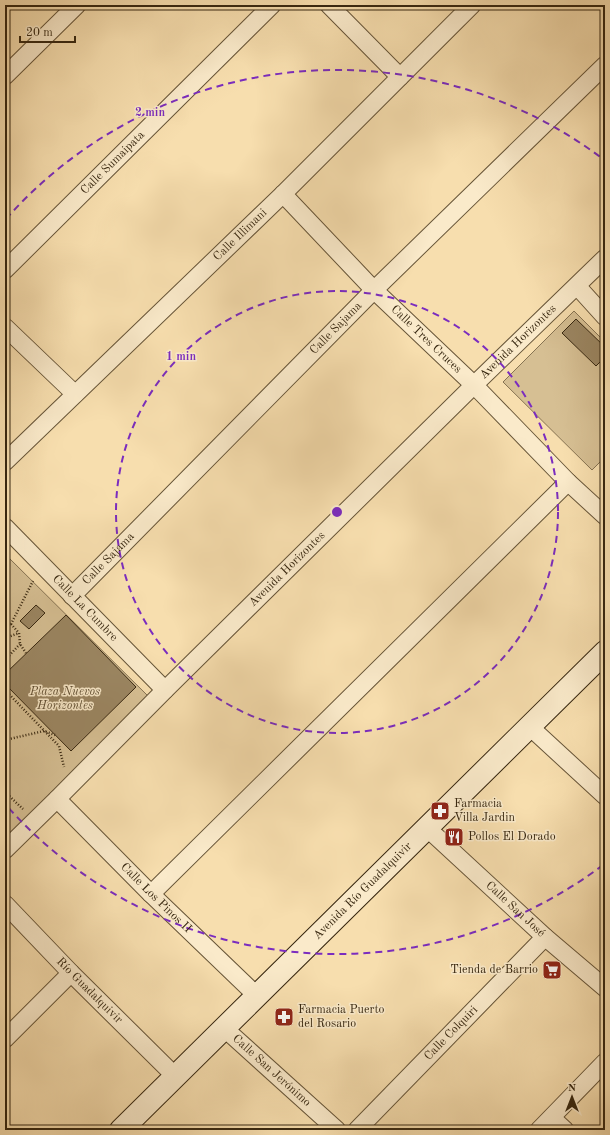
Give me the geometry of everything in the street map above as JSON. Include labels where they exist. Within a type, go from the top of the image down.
[{"type":"street","points":[[5,76],[77,5]]},
{"type":"street","name":"Calle Sumaipata","points":[[5,270],[272,5]]},
{"type":"street","points":[[329,5],[400,77]]},
{"type":"street","name":"Calle Illimani","points":[[5,462],[283,194],[472,5]]},
{"type":"street","name":"Calle Sajama","points":[[72,596],[374,290],[605,65]]},
{"type":"street","name":"Calle Tres Cruces","points":[[283,194],[374,290],[474,385],[568,482],[605,516]]},
{"type":"street","name":"Avenida Horizontes","points":[[5,850],[164,690],[605,258]]},
{"type":"street","points":[[577,286],[605,317]]},
{"type":"street","points":[[5,327],[75,394]]},
{"type":"street","points":[[151,894],[568,482]]},
{"type":"street","name":"Calle La Cumbre","points":[[5,527],[164,690]]},
{"type":"street","name":"Avenida Río Guadalquivir","points":[[121,1130],[605,652]]},
{"type":"street","points":[[530,726],[605,796]]},
{"type":"street","name":"Calle Los Pinos II","points":[[57,799],[151,894],[257,996]]},
{"type":"street","name":"Calle San José","points":[[427,828],[545,937],[605,988]]},
{"type":"street","name":"Río Guadalquivir","points":[[5,904],[71,973],[175,1076]]},
{"type":"street","name":"Calle Colquiri","points":[[357,1130],[545,937]]},
{"type":"street","points":[[5,1039],[71,973]]},
{"type":"street","name":"Calle San Jerónimo","points":[[224,1028],[337,1130]]},
{"type":"street","points":[[539,1130],[605,1062]]},
{"type":"street","points":[[552,1118],[565,1130]]},
{"type":"path","points":[[5,626],[10,624],[33,581]]},
{"type":"path","points":[[10,624],[19,633],[20,644],[26,654]]},
{"type":"path","points":[[5,638],[19,633]]},
{"type":"path","points":[[5,660],[20,644]]},
{"type":"path","points":[[5,690],[59,746],[65,774]]},
{"type":"path","points":[[5,740],[44,731],[55,735]]},
{"type":"path","points":[[5,792],[25,812]]},
{"type":"green space","points":[[574,311],[605,342],[605,457],[592,470],[503,382]]},
{"type":"green space","name":"Plaza Nuevos Horizontes","points":[[5,554],[150,698],[5,842]]},
{"type":"building","points":[[576,319],[605,347],[605,357],[596,366],[562,333]]},
{"type":"building","points":[[36,605],[45,613],[29,629],[20,621]]},
{"type":"building","points":[[66,615],[136,687],[71,751],[5,684],[5,674]]},
{"type":"place","name":"Farmacia Villa Jardin","points":[[440,811]]},
{"type":"place","name":"Pollos El Dorado","points":[[454,837]]},
{"type":"place","name":"Tienda de Barrio","points":[[552,970]]},
{"type":"place","name":"Farmacia Puerto del Rosario","points":[[284,1017]]}]
